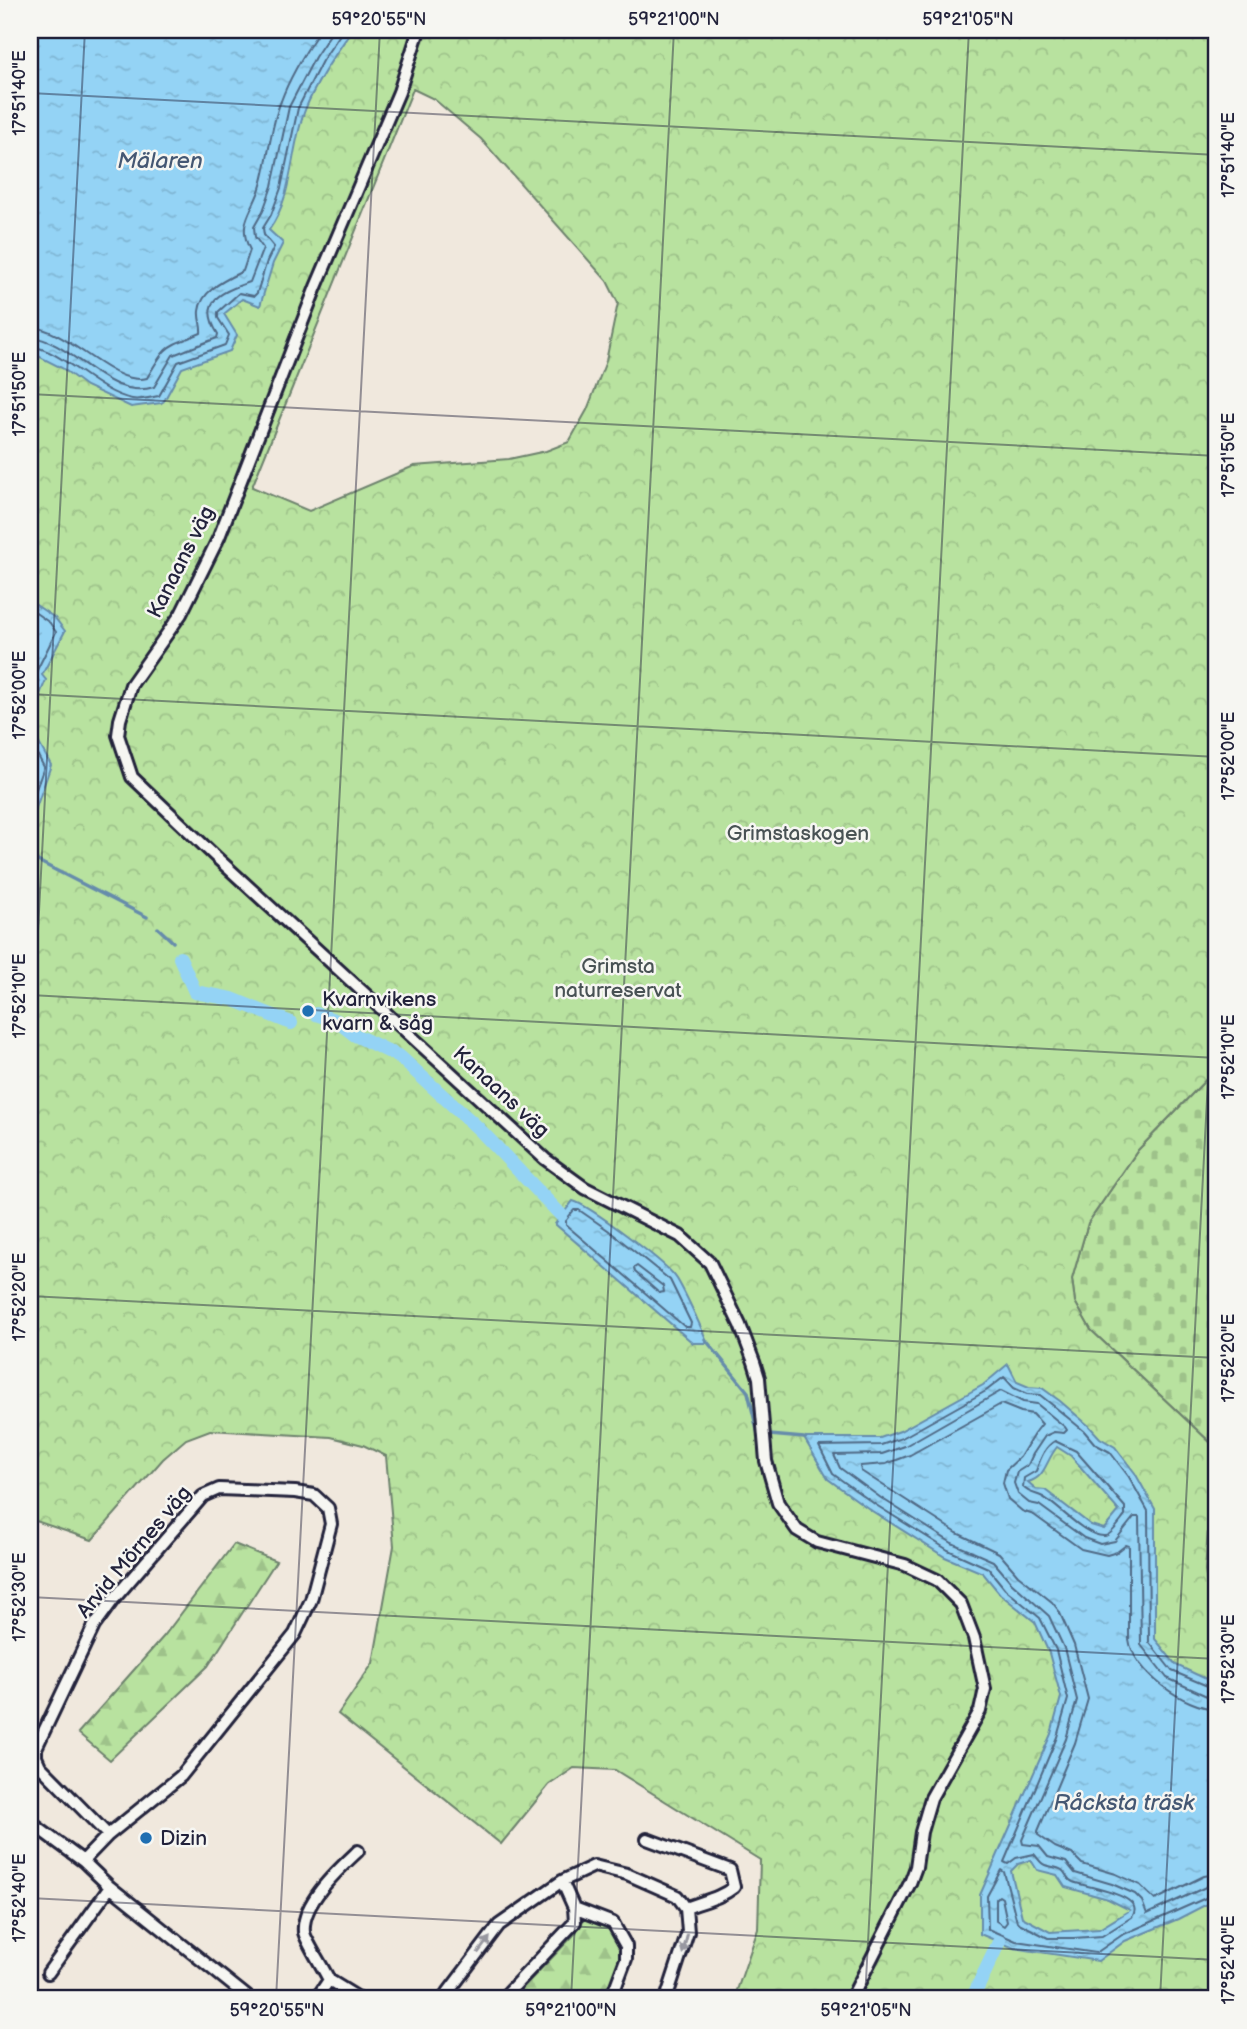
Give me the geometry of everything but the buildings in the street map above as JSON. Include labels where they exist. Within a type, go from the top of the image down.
[{"type":"street","name":"Kanaans väg","points":[[419,30],[399,92],[316,287],[219,537],[181,614],[131,685],[118,735],[132,777],[545,1159],[585,1188],[680,1236],[710,1263],[740,1325],[754,1362],[759,1378],[766,1461],[778,1503],[797,1530],[817,1542],[905,1566],[937,1580],[961,1604],[974,1638],[983,1675],[985,1689],[980,1710],[931,1798],[910,1883],[851,1999]]},
{"type":"street","name":"Arvid Mörnes väg","points":[[83,1861],[108,1835],[181,1776],[295,1634],[311,1600],[331,1524],[328,1508],[314,1496],[295,1492],[219,1489],[203,1496],[113,1600],[94,1626],[36,1748],[36,1757],[40,1766],[108,1835]]},
{"type":"street","points":[[30,1822],[83,1861],[110,1887],[250,1999]]},
{"type":"street","points":[[647,1839],[730,1870],[734,1887],[722,1897],[701,1901],[685,1908]]},
{"type":"street","points":[[358,1851],[321,1888],[305,1920],[304,1933],[329,1980],[360,1999]]},
{"type":"street","points":[[443,1999],[499,1925],[562,1881],[594,1866],[627,1874],[677,1896],[685,1908],[688,1932],[666,1999]]},
{"type":"street","points":[[502,1999],[575,1922],[574,1908],[562,1881]]},
{"type":"street","points":[[48,1973],[110,1887]]},
{"type":"street","points":[[574,1908],[613,1923],[626,1946],[626,1959],[611,1999]]},
{"type":"street","points":[[316,1999],[329,1980]]},
{"type":"green space","name":"Grimsta naturreservat","points":[[162,30],[1217,30],[1217,1068],[1138,1150],[1088,1223],[1072,1279],[1075,1302],[1091,1330],[1214,1446],[1205,1571],[1213,1621],[1217,1625],[1217,1999],[734,1999],[758,1929],[760,1860],[615,1770],[574,1768],[549,1785],[501,1844],[338,1714],[373,1663],[394,1546],[386,1456],[363,1445],[331,1437],[210,1430],[186,1439],[163,1459],[92,1540],[30,1519],[30,139]],"holes":[[[413,89],[434,99],[481,139],[607,281],[618,303],[606,361],[587,410],[569,442],[546,451],[509,459],[414,466],[309,511],[252,487]]]},
{"type":"green space","points":[[1217,1068],[1217,1625],[1213,1621],[1205,1571],[1214,1446],[1091,1330],[1075,1302],[1072,1279],[1088,1223],[1138,1150]]},
{"type":"green space","points":[[234,1544],[276,1561],[208,1666],[110,1760],[78,1733],[164,1636]]},
{"type":"green space","points":[[586,1916],[610,1926],[621,1947],[624,1959],[608,1999],[512,1999],[575,1934]]},
{"type":"water","name":"Mälaren","points":[[30,30],[352,30],[320,79],[300,125],[283,202],[269,230],[283,243],[273,263],[260,306],[242,299],[224,314],[237,335],[230,351],[182,368],[161,403],[131,407],[86,386],[62,368],[30,352]]},
{"type":"water","points":[[30,601],[55,618],[65,631],[42,675],[46,680],[30,718]]},
{"type":"water","points":[[30,727],[51,765],[30,825]]},
{"type":"water","points":[[573,1201],[611,1224],[671,1272],[686,1294],[708,1343],[693,1343],[555,1224]]},
{"type":"water","name":"Råcksta träsk","points":[[1008,1364],[1017,1382],[1042,1388],[1100,1438],[1115,1447],[1135,1473],[1155,1509],[1155,1639],[1176,1665],[1217,1684],[1217,1899],[1125,1941],[1098,1961],[1014,1948],[980,1934],[980,1895],[1051,1734],[1061,1697],[1049,1653],[1035,1622],[1000,1594],[983,1573],[945,1557],[872,1511],[828,1479],[804,1438],[880,1438],[900,1431],[983,1385]],"holes":[[[1057,1447],[1071,1456],[1119,1511],[1104,1529],[1091,1525],[1045,1490],[1036,1489],[1028,1482],[1042,1473]],[[1031,1860],[1037,1870],[1057,1875],[1065,1887],[1108,1899],[1130,1910],[1099,1929],[1050,1932],[1022,1917],[1011,1871],[1018,1864]]]},
{"type":"waterway","points":[[30,857],[147,917]]},
{"type":"waterway","points":[[158,928],[173,942]]},
{"type":"waterway","points":[[180,958],[195,992],[232,999],[291,1023]]},
{"type":"waterway","points":[[316,1014],[337,1021],[355,1035],[400,1057],[479,1129],[561,1215]]},
{"type":"waterway","points":[[705,1339],[748,1392],[758,1434],[804,1438]]},
{"type":"waterway","points":[[972,1999],[999,1942]]},
{"type":"place","name":"Kvarnvikens kvarn & såg","points":[[308,1011]]},
{"type":"place","name":"Dizin","points":[[146,1838]]},
{"type":"park label","name":"Grimstaskogen","points":[[798,833]]}]
